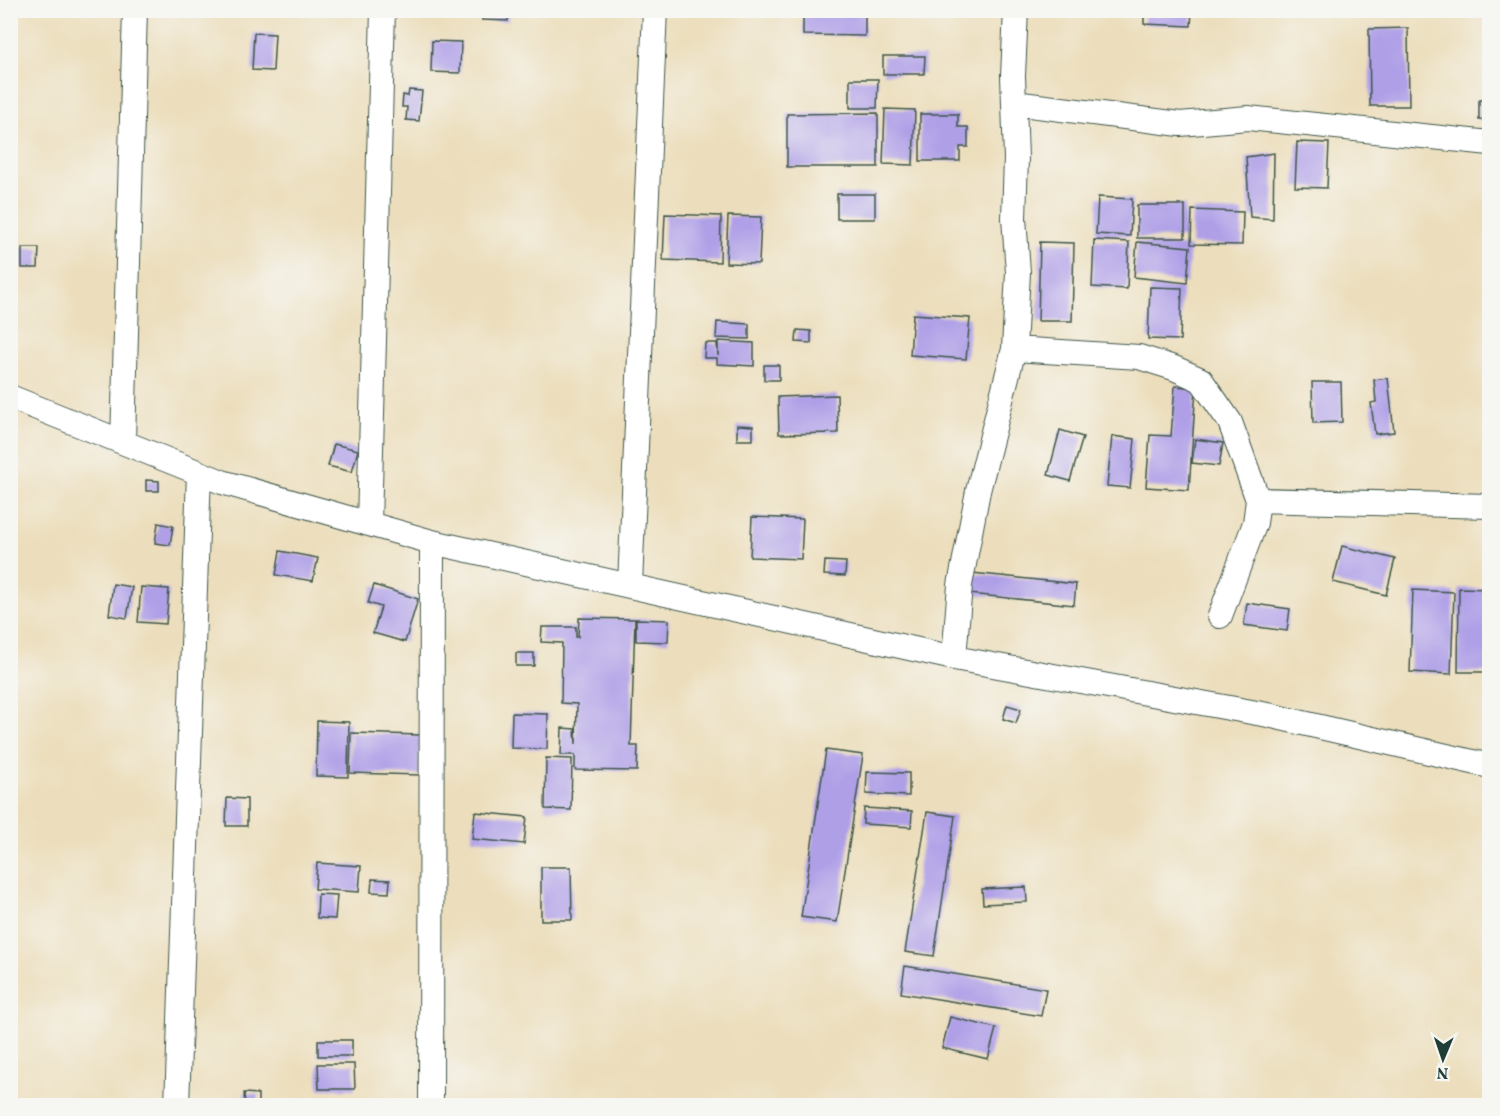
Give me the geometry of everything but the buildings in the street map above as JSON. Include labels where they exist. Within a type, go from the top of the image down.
[{"type":"street","points":[[123,442],[135,10]]},
{"type":"street","points":[[369,524],[383,10]]},
{"type":"street","points":[[630,585],[655,10]]},
{"type":"street","points":[[954,658],[960,585],[975,503],[1014,349],[1018,272],[1014,218],[1017,158],[1014,104],[1016,10]]},
{"type":"street","points":[[1014,104],[1180,124],[1248,118],[1490,143]]},
{"type":"street","points":[[1014,349],[1139,357],[1174,368],[1201,380],[1230,422],[1258,500],[1255,523],[1220,616]]},
{"type":"street","points":[[10,397],[222,482],[432,542],[954,658],[1268,715],[1490,766]]},
{"type":"street","points":[[177,1106],[199,473]]},
{"type":"street","points":[[1258,500],[1490,506]]},
{"type":"street","points":[[431,1106],[432,542]]}]
